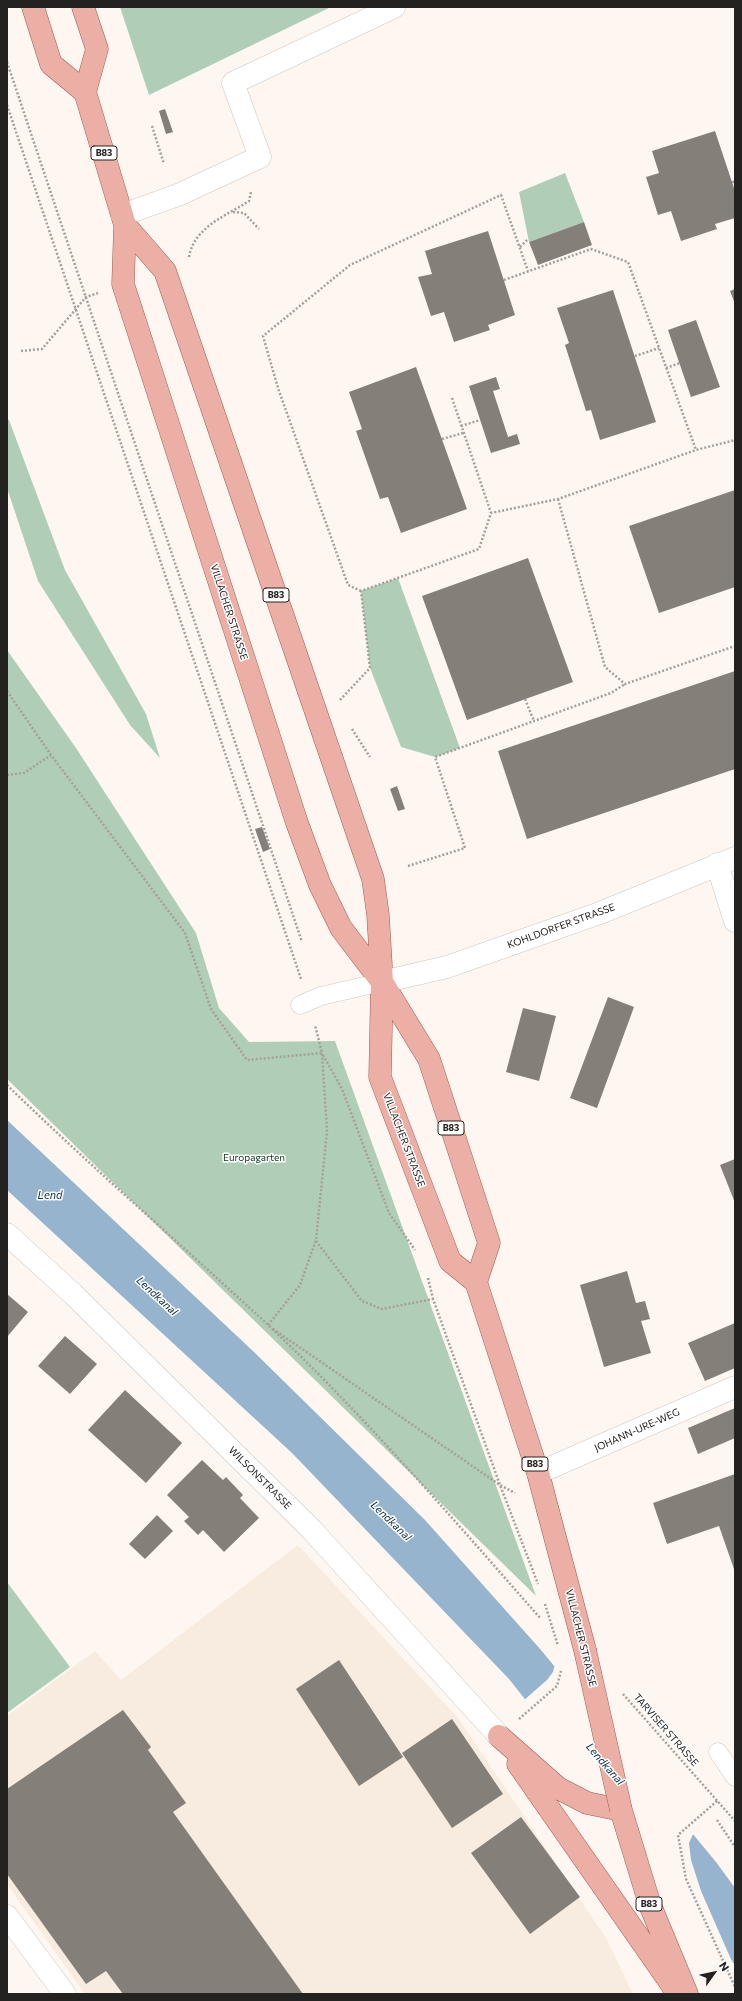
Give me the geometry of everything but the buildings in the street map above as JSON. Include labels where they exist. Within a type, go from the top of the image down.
[{"type":"main road","points":[[33,7],[51,64],[85,92],[97,49],[83,7]]},
{"type":"main road","name":"VILLACHER STRASSE","points":[[85,92],[124,220],[123,284],[297,823],[320,885],[341,928],[382,982],[429,1059],[490,1243],[476,1282]]},
{"type":"main road","name":"VILLACHER STRASSE","points":[[124,220],[165,271],[371,871],[378,915],[382,982],[380,1077],[450,1261],[476,1282],[548,1508],[585,1650],[621,1810],[650,1905],[686,1994]]},
{"type":"main road","points":[[499,1736],[558,1788],[587,1803],[621,1810]]},
{"type":"main road","points":[[499,1736],[678,1994]]},
{"type":"street","points":[[124,220],[260,157],[233,83],[394,7]]},
{"type":"street","points":[[726,861],[735,921]]},
{"type":"street","name":"KOHLDORFER STRASSE","points":[[382,982],[447,967],[600,913],[726,861]]},
{"type":"street","name":"WILSONSTRASSE","points":[[7,1234],[73,1294],[311,1529],[499,1736]]},
{"type":"street","name":"JOHANN-URE-WEG","points":[[538,1473],[735,1387]]},
{"type":"street","points":[[7,1916],[65,1994]]},
{"type":"lane","points":[[304,1003],[382,982]]},
{"type":"lane","points":[[718,1752],[735,1777]]},
{"type":"path","points":[[7,62],[302,942]]},
{"type":"path","points":[[7,105],[281,923],[304,1003],[322,1053],[342,1089],[389,1213],[420,1256]]},
{"type":"path","points":[[152,126],[164,164]]},
{"type":"path","points":[[452,398],[491,514],[478,549],[360,591],[348,585],[278,388],[263,336],[350,265],[501,195],[528,271]]},
{"type":"path","points":[[197,238],[209,224],[232,212],[244,213],[259,229]]},
{"type":"path","points":[[520,247],[528,239]]},
{"type":"path","points":[[504,280],[565,257],[591,250],[628,262],[696,450]]},
{"type":"path","points":[[21,351],[42,349],[76,312]]},
{"type":"path","points":[[635,356],[660,348]]},
{"type":"path","points":[[666,368],[680,363]]},
{"type":"path","points":[[461,426],[480,420]]},
{"type":"path","points":[[442,439],[463,433]]},
{"type":"path","points":[[491,514],[558,499],[696,450],[735,440]]},
{"type":"path","points":[[558,499],[605,667],[625,684]]},
{"type":"path","points":[[336,704],[370,668],[360,591]]},
{"type":"path","points":[[408,866],[465,848],[435,757],[611,693],[625,684],[735,646]]},
{"type":"path","points":[[7,691],[51,755],[185,933],[211,1009],[247,1060],[322,1053]]},
{"type":"path","points":[[526,699],[534,721]]},
{"type":"path","points":[[349,724],[370,757]]},
{"type":"path","points":[[7,775],[24,773],[51,755]]},
{"type":"path","points":[[268,1325],[300,1285],[316,1240],[327,1131],[322,1053]]},
{"type":"path","points":[[7,1085],[72,1148],[268,1325],[388,1445],[540,1619]]},
{"type":"path","points":[[316,1240],[362,1301],[382,1309],[434,1299]]},
{"type":"path","points":[[428,1277],[434,1299],[500,1486],[540,1589]]},
{"type":"path","points":[[268,1325],[500,1486],[548,1508]]},
{"type":"path","points":[[542,1597],[559,1650]]},
{"type":"path","points":[[529,1711],[557,1686],[563,1665]]},
{"type":"path","name":"TARVISER STRASSE","points":[[619,1689],[735,1821]]},
{"type":"path","points":[[717,1801],[678,1835],[686,1879],[735,1987]]},
{"type":"path","points":[[717,1820],[735,1847]]},
{"type":"shaded area","points":[[298,1545],[458,1718],[606,1938],[633,1994],[85,1994],[7,1884],[7,1716],[95,1651],[121,1680]]},
{"type":"green space","points":[[120,7],[331,7],[149,95]]},
{"type":"green space","points":[[565,173],[584,222],[529,242],[519,192]]},
{"type":"green space","points":[[7,419],[9,420],[65,570],[146,714],[160,758],[130,725],[38,581],[7,488]]},
{"type":"green space","points":[[398,578],[460,748],[435,757],[401,747],[370,668],[361,591]]},
{"type":"green space","name":"Europagarten","points":[[7,650],[76,748],[196,933],[219,1008],[249,1042],[335,1041],[536,1596],[7,1079]]},
{"type":"green space","points":[[7,1582],[70,1667],[7,1713]]},
{"type":"water","name":"Lend","points":[[7,1120],[254,1352],[425,1520],[541,1650],[716,1862],[735,1888],[735,1965],[509,1679],[292,1453],[7,1190]]},
{"type":"pier","points":[[555,1664],[694,1832],[689,1843],[691,1860],[701,1891],[734,1966],[523,1701],[547,1680],[553,1672]]},
{"type":"water label","name":"Lendkanal","points":[[157,1296]]},
{"type":"water label","name":"Lendkanal","points":[[391,1521]]},
{"type":"water label","name":"Lendkanal","points":[[605,1764]]}]
